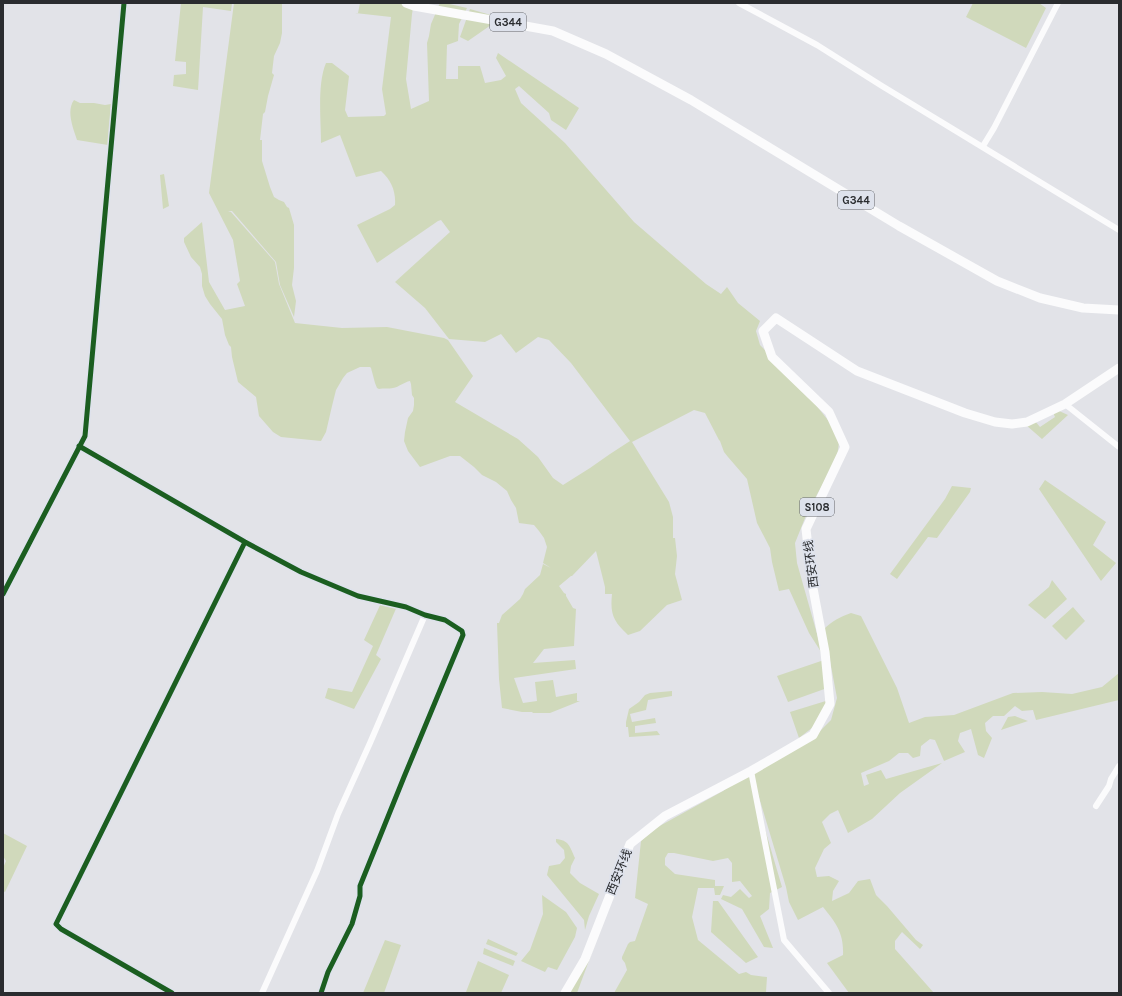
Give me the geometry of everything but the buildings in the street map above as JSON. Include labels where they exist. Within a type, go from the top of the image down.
[{"type":"main road","name":"G344","points":[[406,3],[414,6],[553,30],[606,54],[691,100],[899,226],[997,281],[1040,298],[1083,308],[1119,310]]},
{"type":"main road","name":"西安环线","points":[[565,993],[585,959],[630,844],[665,816],[751,771],[813,735],[830,704],[825,652],[812,583],[806,529],[845,447],[829,412],[772,357],[763,330],[776,318],[857,371],[965,413],[995,422],[1012,424],[1027,422],[1065,404],[1119,368]]},
{"type":"street","points":[[3,594],[85,436],[124,3]]},
{"type":"street","points":[[740,3],[817,45],[1119,230]]},
{"type":"street","points":[[983,146],[994,128],[1058,3]]},
{"type":"street","points":[[1065,404],[1119,447]]},
{"type":"street","points":[[79,446],[245,542],[301,572],[358,596],[406,607],[425,615],[445,620],[462,631],[463,635],[360,886],[360,896],[352,924],[328,972],[321,993]]},
{"type":"street","points":[[172,993],[61,929],[56,924],[245,542]]},
{"type":"street","points":[[262,993],[317,871],[338,814],[425,615]]},
{"type":"street","points":[[1096,806],[1109,786],[1111,779],[1119,766]]},
{"type":"street","points":[[751,771],[784,940],[829,993]]},
{"type":"green space","points":[[181,3],[232,3],[231,11],[203,7],[198,90],[173,86],[174,75],[186,74],[186,62],[175,61]]},
{"type":"green space","points":[[234,3],[282,3],[282,33],[280,43],[274,56],[272,73],[274,75],[265,112],[263,114],[260,140],[262,140],[262,161],[274,197],[284,202],[289,208],[294,225],[294,268],[292,285],[296,301],[294,317],[280,285],[276,262],[232,211],[228,211],[231,212],[275,262],[279,284],[295,323],[342,328],[387,327],[448,340],[473,376],[455,402],[518,439],[538,457],[553,478],[563,485],[630,441],[571,363],[549,340],[538,337],[516,353],[501,334],[485,342],[449,339],[425,308],[395,282],[450,232],[441,220],[377,263],[357,225],[390,209],[395,205],[394,190],[388,178],[381,171],[356,177],[340,135],[321,143],[320,91],[326,63],[332,63],[349,76],[345,110],[348,117],[384,116],[386,114],[382,89],[391,17],[355,13],[358,13],[360,3],[414,3],[406,79],[411,109],[429,101],[427,43],[431,24],[440,3],[445,3],[467,8],[459,24],[458,41],[447,45],[446,79],[458,79],[458,66],[480,66],[485,83],[501,80],[506,76],[496,58],[498,53],[579,108],[566,130],[551,120],[549,113],[519,86],[515,89],[521,103],[565,143],[634,222],[706,284],[721,294],[727,287],[738,303],[760,321],[756,331],[760,345],[804,390],[835,429],[839,442],[837,458],[807,513],[795,543],[797,563],[823,655],[809,633],[789,589],[779,591],[770,548],[757,523],[747,479],[724,452],[720,441],[705,413],[694,410],[632,442],[669,502],[673,517],[673,538],[675,538],[677,556],[675,574],[682,600],[667,605],[640,631],[628,635],[619,626],[612,612],[612,594],[605,594],[605,587],[596,551],[572,576],[559,586],[566,594],[573,608],[576,609],[574,646],[544,649],[533,663],[575,660],[576,669],[514,678],[523,703],[537,701],[535,682],[553,680],[556,697],[577,693],[577,701],[580,701],[550,713],[522,712],[502,708],[499,679],[497,623],[499,623],[502,615],[520,599],[525,589],[540,575],[543,564],[551,568],[543,563],[547,547],[544,538],[534,525],[519,523],[516,508],[507,491],[496,482],[482,475],[460,456],[450,456],[420,467],[408,451],[404,441],[408,418],[413,411],[414,405],[410,381],[395,387],[379,389],[375,383],[371,368],[360,367],[347,373],[336,390],[326,432],[321,441],[281,437],[273,432],[259,416],[256,397],[238,382],[231,347],[225,335],[222,319],[205,296],[202,286],[202,274],[200,267],[191,257],[184,242],[184,238],[202,222],[209,282],[225,310],[245,306],[237,284],[240,281],[233,240],[209,193]]},
{"type":"green space","points":[[973,3],[1039,3],[1046,8],[1026,48],[966,17]]},
{"type":"green space","points":[[470,9],[501,18],[468,41],[460,37]]},
{"type":"green space","points":[[74,100],[80,103],[111,104],[108,145],[77,140],[70,114]]},
{"type":"green space","points":[[164,174],[169,206],[163,209],[160,175]]},
{"type":"green space","points":[[1057,410],[1068,415],[1042,439],[1026,425],[1035,421],[1040,427],[1055,417],[1053,412]]},
{"type":"green space","points":[[1045,480],[1106,522],[1093,545],[1116,563],[1101,581],[1039,489]]},
{"type":"green space","points":[[952,486],[971,488],[970,492],[937,538],[928,537],[897,579],[890,574],[945,499]]},
{"type":"green space","points":[[1052,580],[1067,599],[1045,619],[1028,605],[1049,587]]},
{"type":"green space","points":[[382,601],[398,604],[376,655],[381,659],[354,709],[325,698],[328,688],[352,692],[373,646],[364,640]]},
{"type":"green space","points":[[1073,607],[1085,621],[1066,640],[1052,626]]},
{"type":"green space","points":[[851,613],[861,616],[897,688],[909,723],[925,717],[954,715],[1013,693],[1042,692],[1072,694],[1102,687],[1119,673],[1119,700],[1036,720],[1033,710],[1022,711],[1015,706],[1004,716],[993,716],[985,723],[986,731],[992,738],[984,758],[978,755],[971,729],[960,733],[958,741],[965,752],[944,761],[935,740],[930,739],[921,746],[920,756],[913,758],[908,753],[899,753],[889,761],[861,773],[864,786],[869,784],[866,775],[881,770],[886,779],[942,763],[900,793],[872,819],[848,833],[838,810],[830,814],[822,822],[831,843],[824,849],[815,868],[817,877],[829,876],[839,881],[833,891],[832,901],[849,893],[858,881],[870,879],[876,895],[916,940],[923,945],[920,949],[902,932],[895,941],[895,949],[934,993],[849,993],[827,963],[843,955],[841,934],[832,918],[823,907],[798,920],[789,902],[786,887],[752,774],[810,741],[831,720],[837,698],[824,629],[836,620]]},
{"type":"green space","points":[[824,660],[830,687],[788,702],[777,676]]},
{"type":"green space","points":[[672,691],[672,696],[648,700],[646,710],[630,714],[632,722],[655,718],[656,723],[635,726],[635,733],[657,731],[660,735],[629,737],[626,722],[629,709],[639,702],[645,695],[650,693]]},
{"type":"green space","points":[[829,700],[817,724],[799,738],[790,712]]},
{"type":"green space","points":[[1015,716],[1028,721],[1001,730],[1008,717]]},
{"type":"green space","points":[[749,775],[782,887],[770,893],[769,909],[760,916],[773,948],[764,947],[742,909],[721,899],[723,895],[731,897],[740,889],[749,898],[752,896],[740,881],[732,882],[732,863],[728,858],[713,861],[668,853],[665,858],[665,865],[675,874],[715,880],[715,886],[724,886],[720,895],[715,895],[714,888],[698,888],[692,917],[698,940],[739,974],[746,972],[751,975],[767,977],[766,992],[614,993],[627,970],[622,957],[628,944],[635,941],[648,904],[635,898],[641,841],[656,828]]},
{"type":"green space","points":[[3,833],[27,846],[5,892],[3,891],[3,868],[6,861],[3,856]]},
{"type":"green space","points":[[556,839],[564,841],[570,847],[575,858],[571,866],[570,873],[580,883],[599,894],[589,916],[585,930],[584,920],[547,875],[549,866],[560,864],[565,858],[564,850],[556,842]]},
{"type":"green space","points":[[542,895],[566,912],[577,928],[575,937],[557,970],[548,967],[545,972],[521,961],[530,950],[543,914]]},
{"type":"green space","points":[[713,901],[718,901],[758,957],[746,963],[711,932]]},
{"type":"green space","points":[[601,928],[577,993],[564,993]]},
{"type":"green space","points":[[488,939],[518,953],[516,956],[486,944]]},
{"type":"green space","points":[[385,940],[401,945],[384,993],[363,993]]},
{"type":"green space","points":[[484,948],[515,961],[513,966],[483,954]]},
{"type":"green space","points":[[478,961],[509,975],[501,993],[464,993],[466,992]]},
{"type":"cycle path","points":[[3,594],[85,436],[124,3]]},
{"type":"cycle path","points":[[79,446],[245,542],[301,572],[358,596],[406,607],[425,615],[445,620],[462,631],[463,635],[360,886],[360,896],[352,924],[328,972],[321,993]]},
{"type":"cycle path","points":[[172,993],[61,929],[56,924],[245,542]]}]
